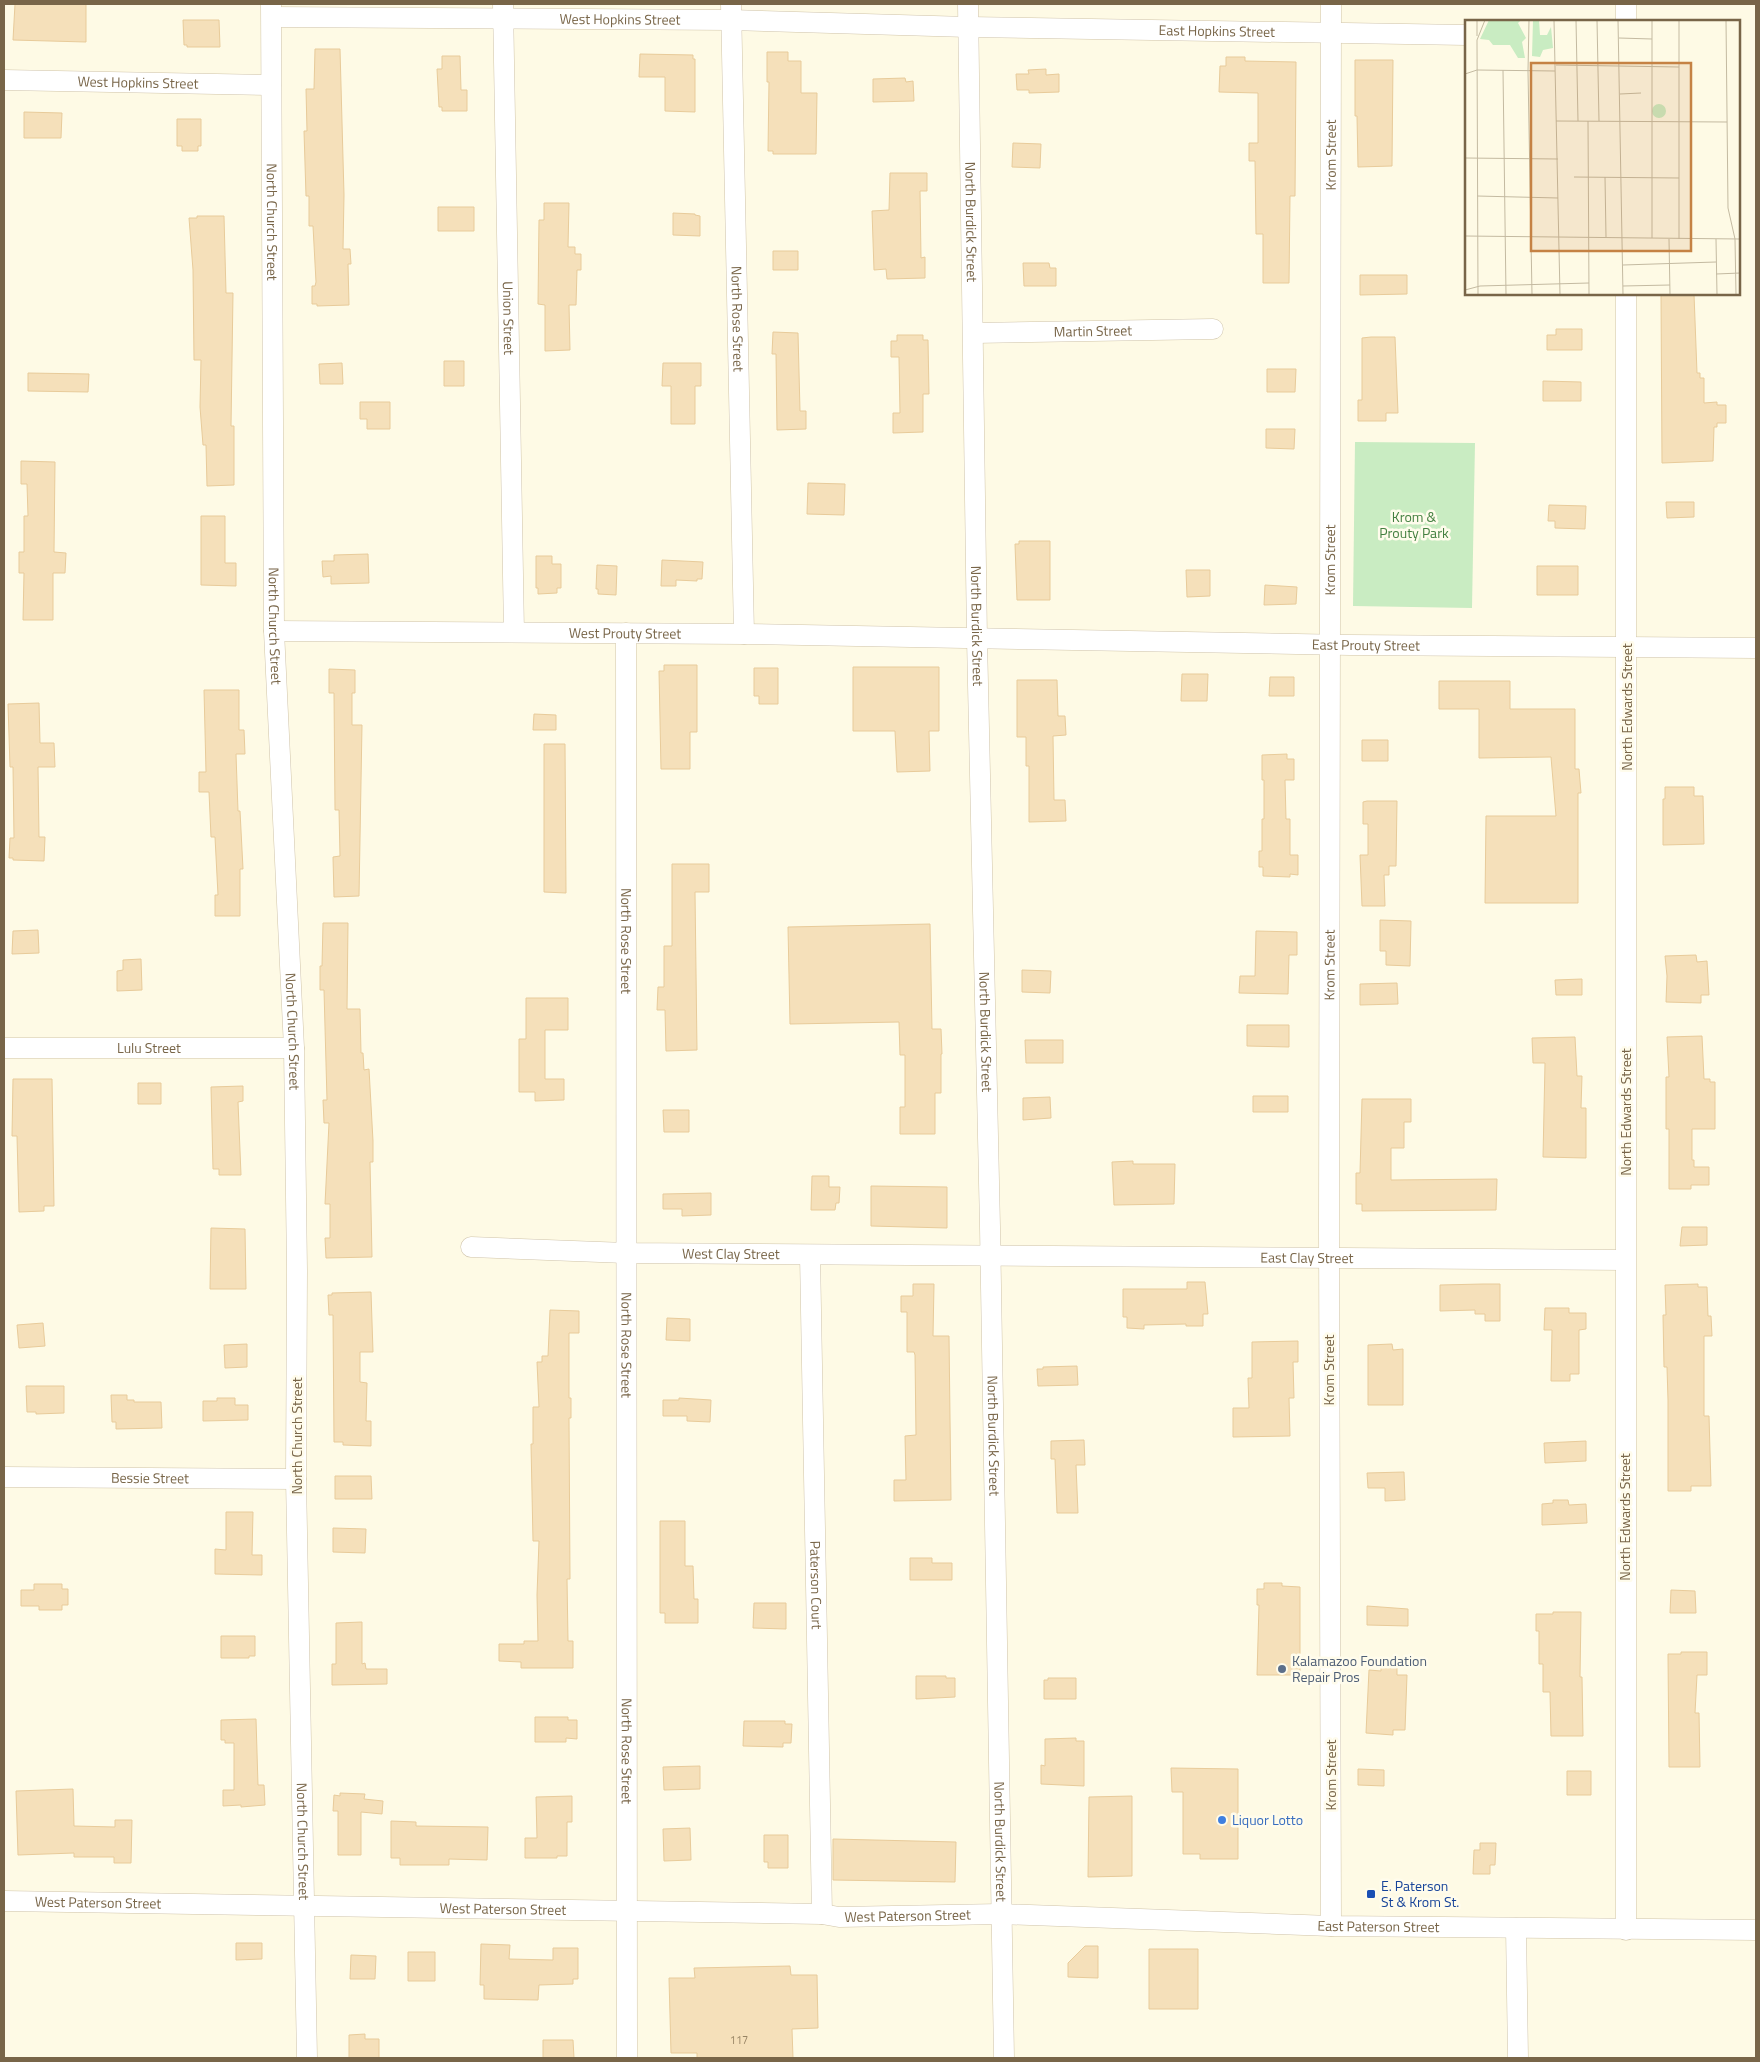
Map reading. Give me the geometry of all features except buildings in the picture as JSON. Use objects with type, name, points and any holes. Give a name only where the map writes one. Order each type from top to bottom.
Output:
[{"type":"street","name":"North Burdick Street","points":[[968,4],[977,639],[1004,2058]]},
{"type":"street","name":"Krom Street","points":[[1331,4],[1329,644],[1331,1926]]},
{"type":"street","points":[[1626,4],[1626,20]]},
{"type":"street","name":"West Hopkins Street","points":[[271,10],[731,12],[968,27]]},
{"type":"street","name":"North Church Street","points":[[271,10],[274,631],[294,1048],[297,1270],[296,1479],[307,2058]]},
{"type":"street","name":"Union Street","points":[[503,11],[514,632]]},
{"type":"street","name":"North Rose Street","points":[[731,12],[744,634]]},
{"type":"street","name":"East Hopkins Street","points":[[968,27],[1465,35]]},
{"type":"street","name":"West Hopkins Street","points":[[4,80],[271,85]]},
{"type":"street","name":"North Edwards Street","points":[[1626,295],[1626,1930]]},
{"type":"street","name":"Martin Street","points":[[974,333],[1213,329]]},
{"type":"street","name":"West Prouty Street","points":[[274,631],[744,634],[977,639]]},
{"type":"street","name":"North Rose Street","points":[[626,633],[626,2058]]},
{"type":"street","name":"East Prouty Street","points":[[977,639],[1756,648]]},
{"type":"street","name":"Lulu Street","points":[[4,1048],[294,1048]]},
{"type":"street","name":"West Clay Street","points":[[471,1247],[626,1253],[990,1255]]},
{"type":"street","name":"Paterson Court","points":[[810,1255],[822,1914]]},
{"type":"street","name":"East Clay Street","points":[[990,1255],[1625,1260]]},
{"type":"street","name":"Bessie Street","points":[[4,1477],[296,1479]]},
{"type":"street","name":"West Paterson Street","points":[[4,1900],[822,1914],[839,1917],[1000,1914]]},
{"type":"street","name":"East Paterson Street","points":[[1000,1914],[1331,1926],[1756,1930]]},
{"type":"street","points":[[1516,1928],[1518,2058]]},
{"type":"green space","name":"Krom & Prouty Park","points":[[1355,442],[1475,443],[1472,608],[1353,606]]},
{"type":"place","name":"Kalamazoo Foundation Repair Pros","points":[[1282,1669]]},
{"type":"place","name":"Liquor Lotto","points":[[1222,1820]]},
{"type":"place","name":"E. Paterson St & Krom St.","points":[[1371,1894]]}]
